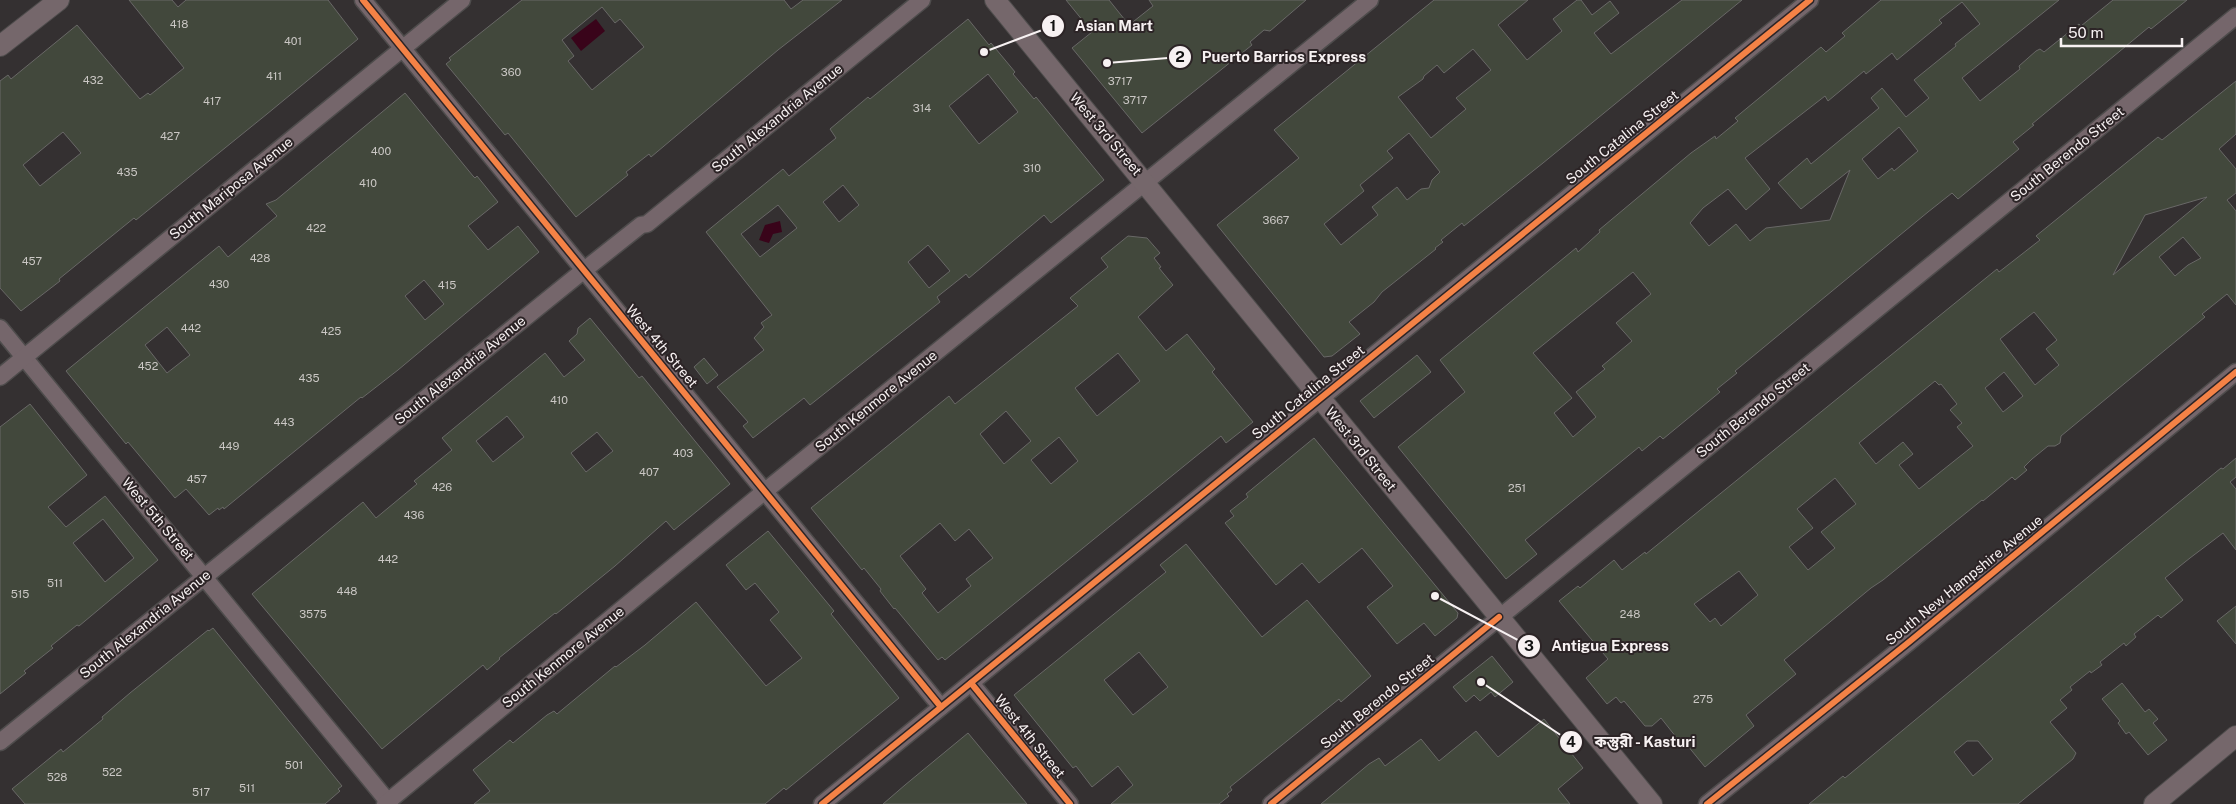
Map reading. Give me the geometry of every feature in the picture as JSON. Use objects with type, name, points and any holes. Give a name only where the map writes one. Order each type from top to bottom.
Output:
[{"type":"main road","points":[[0,46],[59,0]]},
{"type":"main road","name":"West 3rd Street","points":[[995,0],[1652,804]]},
{"type":"main road","points":[[2154,804],[2236,736]]},
{"type":"street","name":"West 4th Street","points":[[363,0],[941,707]]},
{"type":"street","name":"South Mariposa Avenue","points":[[0,377],[462,0]]},
{"type":"street","name":"South Alexandria Avenue","points":[[0,742],[583,271],[642,225],[647,224],[922,0]]},
{"type":"street","name":"South Kenmore Avenue","points":[[388,803],[765,491],[1370,0]]},
{"type":"street","name":"South Catalina Street","points":[[822,804],[1810,0]]},
{"type":"street","name":"South Berendo Street","points":[[1271,804],[2236,16]]},
{"type":"street","name":"West 5th Street","points":[[0,328],[205,576],[388,803]]},
{"type":"street","name":"South New Hampshire Avenue","points":[[1707,804],[1909,642],[2236,372]]},
{"type":"street","name":"West 4th Street","points":[[970,683],[1070,804]]},
{"type":"shaded area","points":[[596,19],[605,31],[581,51],[571,38]]},
{"type":"shaded area","points":[[780,221],[782,232],[773,234],[769,243],[759,240],[765,225]]},
{"type":"building","points":[[129,0],[172,0],[178,7],[186,0],[328,0],[358,39],[21,311],[0,288],[0,81],[8,75],[11,79],[77,25],[140,99],[148,93],[150,95],[184,68]],"holes":[[[63,132],[81,153],[40,186],[23,165]]]},
{"type":"building","points":[[522,0],[784,0],[791,9],[803,0],[842,0],[778,50],[651,157],[649,154],[626,172],[628,175],[576,217],[508,133],[505,135],[446,64],[451,60],[449,58]],"holes":[[[602,7],[615,23],[620,19],[644,47],[592,90],[568,61],[574,56],[562,40]]]},
{"type":"building","points":[[1066,0],[1109,0],[1129,25],[1153,6],[1149,0],[1306,0],[1270,31],[1264,30],[1250,42],[1252,45],[1142,133],[1072,48],[1092,32]]},
{"type":"building","points":[[1434,0],[1528,0],[1498,25],[1527,60],[1562,31],[1553,19],[1577,0],[1581,0],[1592,15],[1610,1],[1619,13],[1594,33],[1611,54],[1682,0],[1742,0],[1464,226],[1462,223],[1441,240],[1443,242],[1436,249],[1382,292],[1374,302],[1349,322],[1360,334],[1332,356],[1324,357],[1217,225],[1299,158],[1274,130]],"holes":[[[1473,49],[1491,70],[1456,98],[1466,109],[1431,138],[1398,97],[1423,79],[1437,65],[1444,73]],[[1409,133],[1440,172],[1432,180],[1429,188],[1421,189],[1407,200],[1397,187],[1372,207],[1378,215],[1341,245],[1324,224],[1364,191],[1360,185],[1393,158],[1387,151]]]},
{"type":"building","points":[[1881,0],[2059,0],[1962,78],[1980,101],[2020,69],[2019,66],[2036,51],[2040,49],[2044,52],[2079,24],[2081,26],[2113,0],[2187,0],[2151,29],[2149,27],[2032,124],[2034,125],[2013,142],[2019,149],[1958,199],[1952,193],[1735,371],[1737,373],[1717,389],[1720,392],[1663,439],[1660,436],[1642,451],[1639,447],[1525,540],[1537,554],[1506,579],[1398,447],[1465,392],[1440,360],[1576,248],[1578,252],[1600,232],[1599,230],[1691,153],[1715,136],[1716,139],[1738,121],[1735,118],[1821,47],[1826,52],[1845,36],[1842,33]],"holes":[[[1962,2],[1980,24],[1914,80],[1929,98],[1906,117],[1882,88],[1871,98],[1879,108],[1811,164],[1807,158],[1778,183],[1801,209],[1850,170],[1830,220],[1766,228],[1750,241],[1736,224],[1709,246],[1690,223],[1703,208],[1728,189],[1746,210],[1770,189],[1745,158],[1825,96],[1828,101],[1864,71],[1866,74],[1892,53],[1897,60],[1942,23],[1939,20]],[[1899,127],[1918,151],[1894,171],[1892,168],[1878,179],[1862,159]],[[1633,272],[1651,294],[1616,323],[1632,341],[1602,366],[1605,369],[1576,392],[1596,417],[1573,437],[1554,413],[1572,398],[1533,353]]]},
{"type":"building","points":[[968,19],[989,45],[991,43],[1015,72],[1013,74],[1034,99],[1036,97],[1104,180],[1051,223],[1044,215],[969,278],[966,274],[937,297],[940,302],[810,405],[804,398],[753,438],[743,426],[748,422],[717,387],[764,350],[754,338],[764,327],[761,323],[772,315],[706,232],[783,169],[789,176],[836,138],[830,129],[868,97],[870,99]],"holes":[[[988,74],[1018,112],[979,144],[949,106]],[[843,185],[859,205],[839,222],[823,202]],[[778,205],[797,228],[760,257],[741,234]],[[928,245],[950,271],[929,288],[908,262]]]},
{"type":"building","points":[[2236,81],[2236,134],[2219,149],[2236,169],[2236,193],[2227,200],[2236,211],[2236,305],[2227,294],[2202,314],[2205,317],[2061,436],[2060,443],[2055,446],[2048,446],[2024,467],[2027,470],[2015,480],[2012,477],[1982,500],[1784,660],[1796,674],[1746,715],[1754,726],[1705,767],[1683,740],[1680,742],[1661,718],[1652,726],[1645,726],[1624,701],[1621,703],[1616,697],[1607,704],[1586,678],[1608,659],[1559,601],[1578,586],[1580,588],[1614,560],[1622,570],[1645,552],[1646,554],[1997,269],[1999,272],[2040,240],[2036,236],[2158,137],[2162,140]],"holes":[[[2207,197],[2113,275],[2145,215]],[[2183,237],[2201,258],[2188,265],[2175,276],[2159,257]],[[2034,312],[2057,340],[2046,349],[2059,365],[2035,385],[2000,339]],[[2004,372],[2023,396],[2003,412],[1985,388]],[[1935,381],[1939,385],[1941,384],[1957,404],[1950,410],[1962,423],[1957,427],[1973,446],[1919,489],[1899,465],[1913,454],[1903,442],[1876,464],[1859,443]],[[1835,478],[1856,504],[1821,532],[1835,548],[1808,570],[1789,547],[1813,528],[1797,509]],[[1739,571],[1758,595],[1721,626],[1715,618],[1710,622],[1694,604]]]},
{"type":"building","points":[[405,93],[473,176],[475,178],[477,176],[498,202],[468,226],[488,250],[518,226],[539,252],[398,370],[361,397],[224,509],[223,507],[219,510],[218,508],[209,515],[186,489],[175,498],[128,442],[126,444],[66,371],[219,246],[228,257],[277,216],[266,204],[276,200]],"holes":[[[424,280],[444,304],[425,320],[405,296]],[[167,327],[190,355],[167,373],[145,345]]]},
{"type":"building","points":[[1128,236],[1147,238],[1160,253],[1154,258],[1161,267],[1159,268],[1173,285],[1138,317],[1166,351],[1187,334],[1215,369],[1212,372],[1253,422],[1226,443],[1221,436],[945,660],[942,657],[938,660],[894,609],[864,568],[862,570],[811,508],[949,396],[955,404],[1078,306],[1070,298],[1108,267],[1101,258]],"holes":[[[1118,353],[1140,381],[1097,416],[1075,388]],[[1006,411],[1031,441],[1004,464],[980,434]],[[1059,437],[1078,461],[1051,484],[1031,460]],[[940,523],[955,541],[969,529],[993,558],[966,579],[971,586],[938,613],[922,593],[926,589],[900,556]]]},
{"type":"building","points":[[590,318],[639,378],[642,376],[730,484],[674,530],[666,521],[615,566],[499,658],[487,670],[483,665],[382,749],[252,594],[363,502],[376,518],[417,484],[414,481],[452,450],[442,438],[545,353],[564,377],[585,360],[569,341],[577,334],[578,328]],"holes":[[[507,416],[524,437],[493,462],[476,441]],[[597,432],[613,451],[586,472],[571,453]]]},
{"type":"building","points":[[1417,355],[1431,372],[1374,418],[1360,401]]},
{"type":"building","points":[[704,358],[718,375],[707,384],[694,367]]},
{"type":"building","points":[[30,404],[87,475],[48,507],[66,527],[105,496],[158,560],[79,626],[77,625],[51,646],[53,648],[24,671],[26,673],[0,694],[0,427]],"holes":[[[103,519],[134,558],[105,582],[73,543]]]},
{"type":"building","points":[[1314,438],[1458,613],[1457,618],[1435,636],[1424,623],[1397,644],[1367,607],[1393,586],[1362,548],[1319,583],[1302,563],[1276,585],[1225,523],[1234,516],[1230,511],[1248,497],[1246,494]]},
{"type":"building","points":[[2236,458],[2236,477],[2230,482],[2236,489],[2236,550],[2223,533],[2165,578],[2183,600],[2161,618],[2158,615],[2134,634],[2136,637],[2126,646],[2124,643],[2100,662],[2102,665],[2091,673],[2090,671],[2070,687],[2072,690],[2060,700],[2067,708],[2050,722],[2076,753],[2073,759],[2018,804],[1809,804],[1843,776],[1845,778],[2134,539],[2221,468],[2223,469]],"holes":[[[1967,741],[1978,741],[1993,759],[1973,776],[1954,752]]]},
{"type":"building","points":[[768,531],[834,611],[831,614],[899,698],[786,790],[784,788],[765,804],[474,804],[490,791],[473,770],[510,740],[513,743],[547,715],[554,711],[557,714],[696,602],[766,686],[802,658],[770,620],[779,612],[755,583],[746,590],[726,565]]},
{"type":"building","points":[[1186,544],[1262,637],[1307,600],[1371,676],[1341,702],[1339,699],[1230,787],[1232,790],[1227,794],[1229,796],[1219,804],[1111,804],[1133,785],[1118,766],[1092,787],[1076,766],[1073,768],[1014,695],[1166,572],[1160,565]],"holes":[[[1139,652],[1168,687],[1133,715],[1104,680]]]},
{"type":"building","points":[[2236,606],[2236,644],[2217,621]]},
{"type":"building","points":[[213,628],[342,786],[338,789],[340,791],[325,804],[25,804],[12,789],[61,749],[63,752],[103,719],[102,717],[130,693],[208,630]]},
{"type":"building","points":[[1492,656],[1513,682],[1495,697],[1491,692],[1480,701],[1474,695],[1466,702],[1453,687]]},
{"type":"building","points":[[2122,683],[2145,712],[2149,709],[2158,719],[2153,723],[2167,740],[2148,755],[2129,732],[2126,734],[2118,723],[2120,721],[2102,699]]},
{"type":"building","points":[[1544,719],[1583,768],[1558,789],[1570,804],[1321,804],[1369,764],[1379,758],[1385,766],[1421,739],[1439,761],[1476,731],[1498,757]]},
{"type":"building","points":[[968,733],[1027,804],[883,804],[905,785]]},
{"type":"cycle path","points":[[363,0],[941,707]]},
{"type":"cycle path","points":[[822,804],[1810,0]]},
{"type":"cycle path","points":[[1707,804],[1909,642],[2236,372]]},
{"type":"cycle path","points":[[1271,804],[1499,617]]},
{"type":"cycle path","points":[[971,683],[1070,804]]},
{"type":"place","name":"Asian Mart","points":[[984,52]]},
{"type":"place","name":"Puerto Barrios Express","points":[[1107,63]]},
{"type":"place","name":"Antigua Express","points":[[1435,596]]},
{"type":"place","name":"কস্তুরী - Kasturi","points":[[1481,682]]}]
